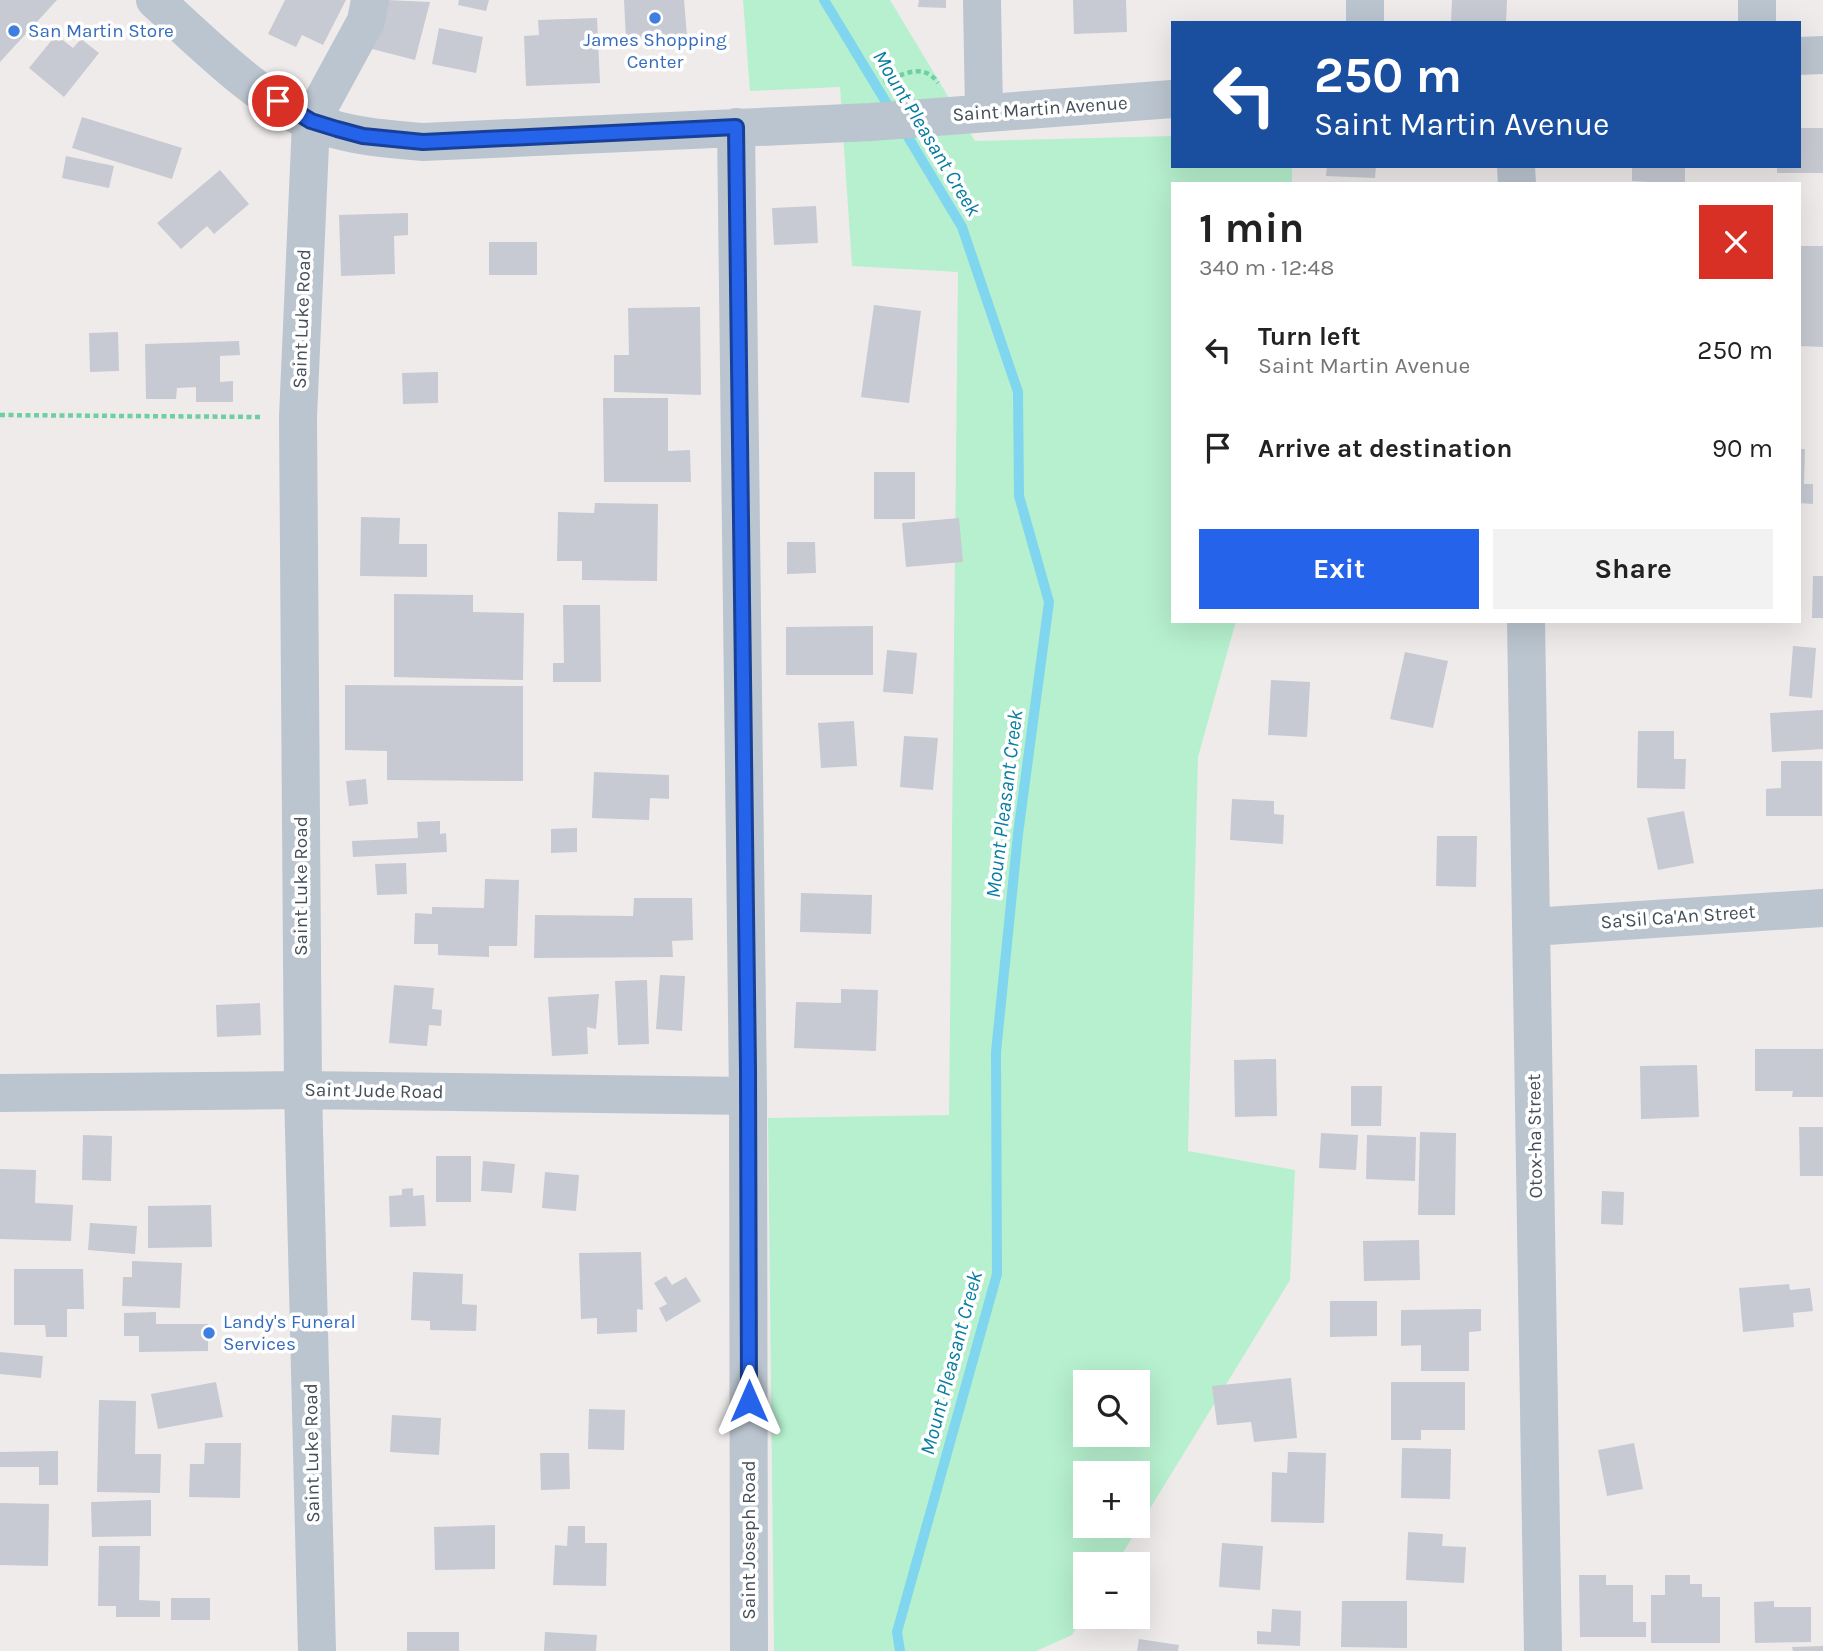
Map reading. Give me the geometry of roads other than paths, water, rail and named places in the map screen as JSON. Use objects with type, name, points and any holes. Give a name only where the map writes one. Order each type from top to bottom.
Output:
[{"type":"street","name":"Saint Martin Avenue","points":[[155,0],[262,91],[311,121],[363,136],[423,142],[871,122],[1171,99]]},
{"type":"street","points":[[311,121],[366,21],[370,0]]},
{"type":"street","points":[[966,114],[982,0]]},
{"type":"street","points":[[1365,0],[1365,21]]},
{"type":"street","points":[[1757,0],[1757,21]]},
{"type":"street","points":[[1801,56],[1823,55]]},
{"type":"street","name":"Saint Luke Road","points":[[311,121],[298,417],[303,1090],[317,1651]]},
{"type":"street","name":"Saint Joseph Road","points":[[736,127],[748,1096],[749,1651]]},
{"type":"street","name":"Otox-ha Street","points":[[1526,623],[1543,1651]]},
{"type":"street","name":"Sa'Sil Ca'An Street","points":[[1532,927],[1823,908]]},
{"type":"street","name":"Saint Jude Road","points":[[0,1093],[303,1090],[748,1096]]},
{"type":"waterway","name":"Mount Pleasant Creek","points":[[824,0],[892,112]]},
{"type":"waterway","name":"Mount Pleasant Creek","points":[[900,1651],[897,1632],[997,1274],[996,1052],[1018,834],[1049,602],[1019,496],[1018,392],[962,227],[902,127]]},
{"type":"place","name":"James Shopping Center","points":[[655,18]]},
{"type":"place","name":"San Martin Store","points":[[14,31]]},
{"type":"place","name":"Landy's Funeral Services","points":[[209,1333]]}]
